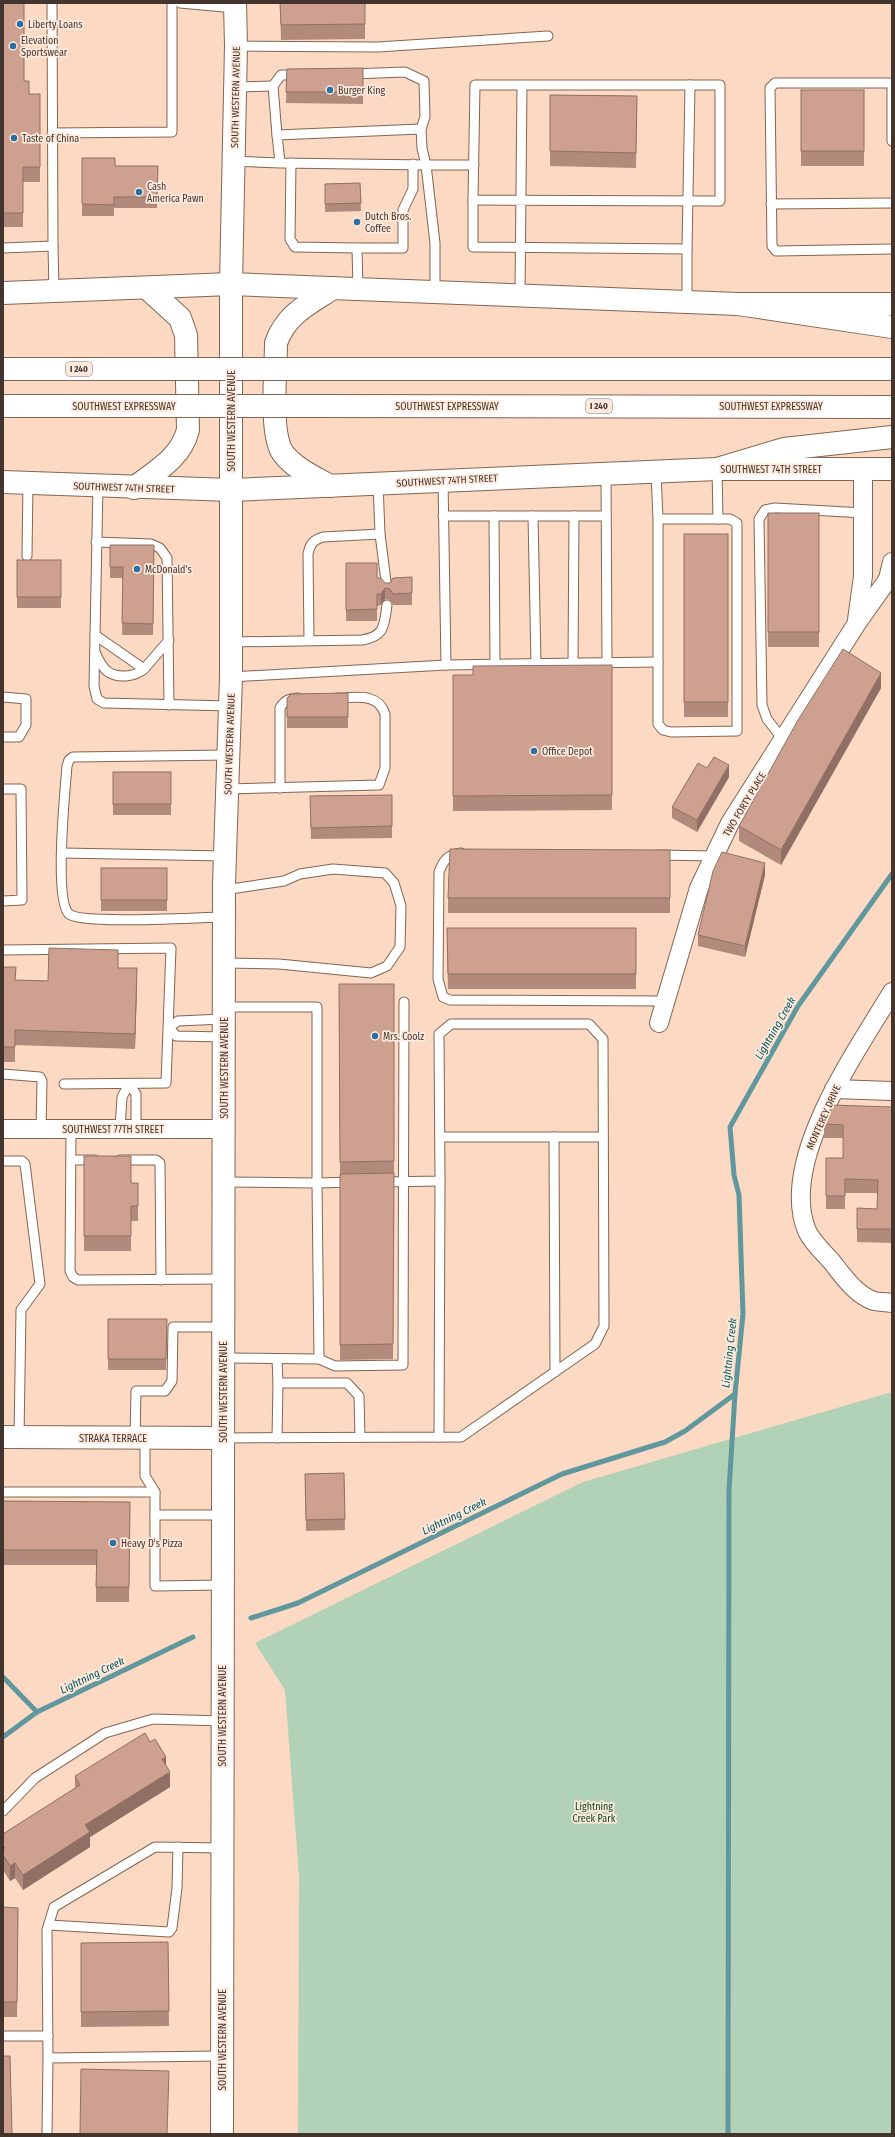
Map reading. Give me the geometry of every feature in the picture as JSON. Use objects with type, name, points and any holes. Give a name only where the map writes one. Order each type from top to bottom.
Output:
[{"type":"main road","name":"SOUTH WESTERN AVENUE","points":[[222,2134],[224,890],[231,642],[231,284],[236,46],[235,6]]},
{"type":"main road","points":[[3,293],[231,284],[738,304],[892,304]]},
{"type":"main road","points":[[134,488],[177,454],[183,444],[188,430],[186,335],[180,318],[147,288]]},
{"type":"main road","points":[[330,486],[292,462],[282,450],[276,432],[276,343],[281,329],[290,318],[332,288]]},
{"type":"main road","points":[[738,304],[892,327]]},
{"type":"main road","name":"I 240","points":[[3,369],[892,369]]},
{"type":"main road","name":"SOUTHWEST EXPRESSWAY","points":[[3,406],[892,407]]},
{"type":"main road","points":[[717,469],[784,449],[892,437]]},
{"type":"main road","name":"SOUTHWEST 74TH STREET","points":[[3,482],[134,488],[231,490],[606,472],[656,472],[717,469],[892,469]]},
{"type":"main road","name":"STRAKA TERRACE","points":[[11,1437],[222,1438]]},
{"type":"street","name":"TWO FORTY PLACE","points":[[857,623],[863,576],[863,469]]},
{"type":"street","name":"TWO FORTY PLACE","points":[[659,1023],[699,888],[730,822],[784,741],[857,623],[888,579],[892,562]]},
{"type":"street","name":"MONTEREY DRIVE","points":[[892,992],[834,1089],[807,1152],[802,1179],[802,1209],[807,1232],[852,1286],[873,1300],[892,1303]]},
{"type":"street","points":[[834,1089],[892,1091]]},
{"type":"street","name":"SOUTHWEST 77TH STREET","points":[[3,1129],[224,1129]]},
{"type":"lane","points":[[52,3],[54,291]]},
{"type":"lane","points":[[52,133],[172,132],[172,3]]},
{"type":"lane","points":[[180,3],[235,6]]},
{"type":"lane","points":[[236,46],[378,47],[548,36]]},
{"type":"lane","points":[[343,74],[405,72],[424,81],[425,117],[422,129],[422,148],[426,165],[435,243],[435,292]]},
{"type":"lane","points":[[280,163],[273,86],[281,75],[312,75]]},
{"type":"lane","points":[[892,141],[892,83],[775,83],[770,88],[772,246],[776,251],[892,249]]},
{"type":"lane","points":[[473,200],[720,201],[720,85],[475,85],[473,200],[473,247],[687,249]]},
{"type":"lane","points":[[520,295],[522,85]]},
{"type":"lane","points":[[687,302],[690,85]]},
{"type":"lane","points":[[235,87],[273,86]]},
{"type":"lane","points":[[277,135],[422,129]]},
{"type":"lane","points":[[233,162],[474,165]]},
{"type":"lane","points":[[291,163],[290,239],[295,247],[357,248],[404,248],[403,210],[413,189],[413,164]]},
{"type":"lane","points":[[771,204],[892,203]]},
{"type":"lane","points":[[3,248],[53,246]]},
{"type":"lane","points":[[357,248],[358,289]]},
{"type":"lane","points":[[717,469],[718,519]]},
{"type":"lane","points":[[606,472],[607,663]]},
{"type":"lane","points":[[656,472],[658,520],[658,724],[663,730],[670,732],[737,731],[738,529],[736,523],[730,519],[658,520]]},
{"type":"lane","points":[[443,480],[446,665]]},
{"type":"lane","points":[[27,556],[28,483]]},
{"type":"lane","points":[[378,483],[380,534],[387,589]]},
{"type":"lane","points":[[98,486],[94,651],[94,686],[97,699],[104,703],[230,706]]},
{"type":"lane","points":[[784,741],[767,719],[762,705],[759,520],[765,510],[775,508],[864,513]]},
{"type":"lane","points":[[443,516],[606,516]]},
{"type":"lane","points":[[494,516],[495,665]]},
{"type":"lane","points":[[533,516],[536,664]]},
{"type":"lane","points":[[573,664],[574,516]]},
{"type":"lane","points":[[309,640],[308,554],[310,544],[316,539],[323,537],[380,534]]},
{"type":"lane","points":[[96,542],[151,544],[160,548],[168,558],[169,705]]},
{"type":"lane","points":[[231,642],[362,640],[372,638],[381,633],[385,622],[387,605]]},
{"type":"lane","points":[[95,635],[144,669]]},
{"type":"lane","points":[[94,651],[104,667],[111,674],[130,676],[139,674],[169,640]]},
{"type":"lane","points":[[230,677],[446,665],[658,662]]},
{"type":"lane","points":[[3,697],[26,699],[26,726],[19,737],[3,737]]},
{"type":"lane","points":[[280,788],[280,708],[289,698],[311,698]]},
{"type":"lane","points":[[227,789],[379,785],[382,780],[385,752],[385,714],[382,706],[376,700],[370,698],[326,698]]},
{"type":"lane","points":[[224,917],[104,919],[79,917],[70,914],[63,905],[61,890],[62,853],[69,760],[73,757],[228,755]]},
{"type":"lane","points":[[3,789],[21,789],[22,900],[3,901]]},
{"type":"lane","points":[[62,853],[225,856]]},
{"type":"lane","points":[[470,853],[450,855],[443,860],[439,872],[438,979],[443,997],[450,1000],[665,1001]]},
{"type":"lane","points":[[651,855],[714,856]]},
{"type":"lane","points":[[224,890],[284,881],[300,874],[333,869],[385,873],[394,883],[401,906],[400,947],[387,966],[372,973],[279,964],[224,963]]},
{"type":"lane","points":[[3,950],[170,947],[168,1081],[166,1083],[64,1084]]},
{"type":"lane","points":[[223,1358],[319,1359],[335,1366],[403,1365],[404,1002]]},
{"type":"lane","points":[[169,1027],[176,1036],[224,1021],[317,1007],[319,1359]]},
{"type":"lane","points":[[169,1027],[178,1020],[224,1021]]},
{"type":"lane","points":[[222,1438],[461,1437],[595,1344],[604,1326],[603,1039],[589,1024],[450,1024],[440,1034],[440,1437]]},
{"type":"lane","points":[[3,1074],[40,1077],[42,1081],[41,1129]]},
{"type":"lane","points":[[128,1084],[136,1094],[128,1129]]},
{"type":"lane","points":[[128,1084],[122,1097],[128,1129]]},
{"type":"lane","points":[[71,1129],[70,1271],[73,1276],[78,1280],[223,1279]]},
{"type":"lane","points":[[440,1137],[603,1137]]},
{"type":"lane","points":[[554,1137],[555,1372]]},
{"type":"lane","points":[[71,1160],[156,1160],[160,1163],[161,1280]]},
{"type":"lane","points":[[3,1161],[22,1161],[25,1164],[40,1284],[21,1310],[11,1437]]},
{"type":"lane","points":[[224,1182],[317,1183],[440,1181]]},
{"type":"lane","points":[[222,1584],[155,1586],[155,1492],[145,1476],[136,1391],[165,1391],[172,1381],[173,1327],[223,1327]]},
{"type":"lane","points":[[277,1359],[277,1438]]},
{"type":"lane","points":[[278,1383],[347,1384],[359,1396],[360,1437]]},
{"type":"lane","points":[[3,1492],[155,1492]]},
{"type":"lane","points":[[155,1515],[222,1515]]},
{"type":"lane","points":[[3,1811],[35,1778],[105,1733],[153,1719],[222,1721]]},
{"type":"lane","points":[[48,2134],[49,1926],[54,1906],[155,1847],[222,1848]]},
{"type":"lane","points":[[49,1926],[169,1932],[172,1928],[177,1888],[178,1847]]},
{"type":"lane","points":[[3,2036],[48,2036]]},
{"type":"lane","points":[[48,2058],[222,2056]]},
{"type":"green space","name":"Lightning Creek Park","points":[[892,1392],[892,2134],[298,2134],[299,1876],[285,1690],[255,1643],[583,1482]]},
{"type":"building","points":[[3,3],[24,3],[24,81],[29,81],[29,94],[40,94],[40,167],[23,167],[23,213],[3,213]]},
{"type":"building","points":[[280,3],[365,3],[365,24],[281,25]]},
{"type":"building","points":[[363,68],[363,92],[286,92],[287,69]]},
{"type":"building","points":[[801,90],[864,90],[864,151],[801,151]]},
{"type":"building","points":[[550,95],[637,96],[636,153],[550,151]]},
{"type":"building","points":[[82,158],[115,158],[115,166],[158,166],[157,197],[114,197],[114,205],[82,204]]},
{"type":"building","points":[[360,183],[361,203],[325,204],[325,184]]},
{"type":"building","points":[[768,513],[819,513],[819,632],[768,632]]},
{"type":"building","points":[[684,534],[728,534],[728,702],[684,702]]},
{"type":"building","points":[[110,545],[154,545],[153,624],[122,623],[123,567],[110,567]]},
{"type":"building","points":[[17,560],[61,560],[61,597],[17,597]]},
{"type":"building","points":[[346,563],[377,563],[377,578],[381,578],[385,583],[390,583],[393,578],[412,577],[412,593],[393,594],[390,589],[385,588],[381,594],[377,594],[377,609],[346,610]]},
{"type":"building","points":[[843,649],[881,673],[781,850],[739,826],[798,720]]},
{"type":"building","points":[[612,665],[612,795],[453,796],[453,675],[473,675],[473,666]]},
{"type":"building","points":[[348,693],[348,717],[287,717],[287,698],[291,694]]},
{"type":"building","points":[[714,757],[729,765],[697,820],[672,807],[698,763],[707,768]]},
{"type":"building","points":[[113,772],[171,772],[171,804],[113,804]]},
{"type":"building","points":[[392,795],[392,826],[311,828],[310,796]]},
{"type":"building","points":[[450,849],[670,850],[670,898],[448,898]]},
{"type":"building","points":[[722,852],[765,863],[745,946],[698,935],[713,871]]},
{"type":"building","points":[[101,868],[167,868],[167,900],[101,900]]},
{"type":"building","points":[[447,928],[636,928],[636,974],[448,974]]},
{"type":"building","points":[[49,948],[118,950],[118,968],[137,968],[135,1034],[15,1030],[15,1047],[3,1047],[3,967],[16,967],[15,980],[48,981]]},
{"type":"building","points":[[339,984],[394,984],[394,1161],[340,1162]]},
{"type":"building","points":[[832,1105],[892,1107],[892,1229],[857,1229],[857,1208],[877,1209],[878,1180],[845,1179],[845,1196],[826,1196],[826,1158],[843,1158],[843,1125],[824,1124]]},
{"type":"building","points":[[84,1156],[131,1156],[131,1183],[138,1183],[138,1206],[131,1206],[131,1236],[84,1236]]},
{"type":"building","points":[[394,1173],[393,1344],[340,1345],[340,1174]]},
{"type":"building","points":[[108,1319],[167,1319],[166,1359],[108,1359]]},
{"type":"building","points":[[344,1473],[345,1519],[306,1520],[305,1474]]},
{"type":"building","points":[[3,1501],[130,1502],[129,1587],[96,1587],[97,1550],[3,1550]]},
{"type":"building","points":[[145,1733],[150,1742],[155,1739],[166,1757],[162,1759],[170,1772],[85,1825],[90,1832],[23,1875],[15,1863],[10,1866],[3,1855],[3,1849],[5,1848],[3,1846],[3,1834],[80,1785],[75,1776]]},
{"type":"building","points":[[3,1907],[18,1908],[17,2002],[3,2002]]},
{"type":"building","points":[[168,1942],[169,2011],[81,2012],[81,1943]]},
{"type":"building","points":[[3,2056],[10,2056],[12,2134],[3,2134]]},
{"type":"building","points":[[81,2069],[169,2071],[167,2134],[80,2134]]},
{"type":"waterway","points":[[728,2134],[729,1490],[735,1394],[743,1314],[739,1195],[734,1175],[730,1127],[798,1006],[892,874]]},
{"type":"waterway","name":"Lightning Creek","points":[[251,1618],[298,1603],[562,1474],[665,1442],[685,1431],[735,1394]]},
{"type":"waterway","name":"Lightning Creek","points":[[3,1737],[37,1712],[193,1637]]},
{"type":"waterway","points":[[3,1677],[37,1712]]},
{"type":"place","name":"Liberty Loans","points":[[20,24]]},
{"type":"place","name":"Elevation Sportswear","points":[[13,46]]},
{"type":"place","name":"Burger King","points":[[330,90]]},
{"type":"place","name":"Taste of China","points":[[14,138]]},
{"type":"place","name":"Cash America Pawn","points":[[139,192]]},
{"type":"place","name":"Dutch Bros. Coffee","points":[[357,222]]},
{"type":"place","name":"McDonald's","points":[[137,569]]},
{"type":"place","name":"Office Depot","points":[[534,751]]},
{"type":"place","name":"Mrs. Coolz","points":[[375,1036]]},
{"type":"place","name":"Heavy D's Pizza","points":[[113,1543]]}]
